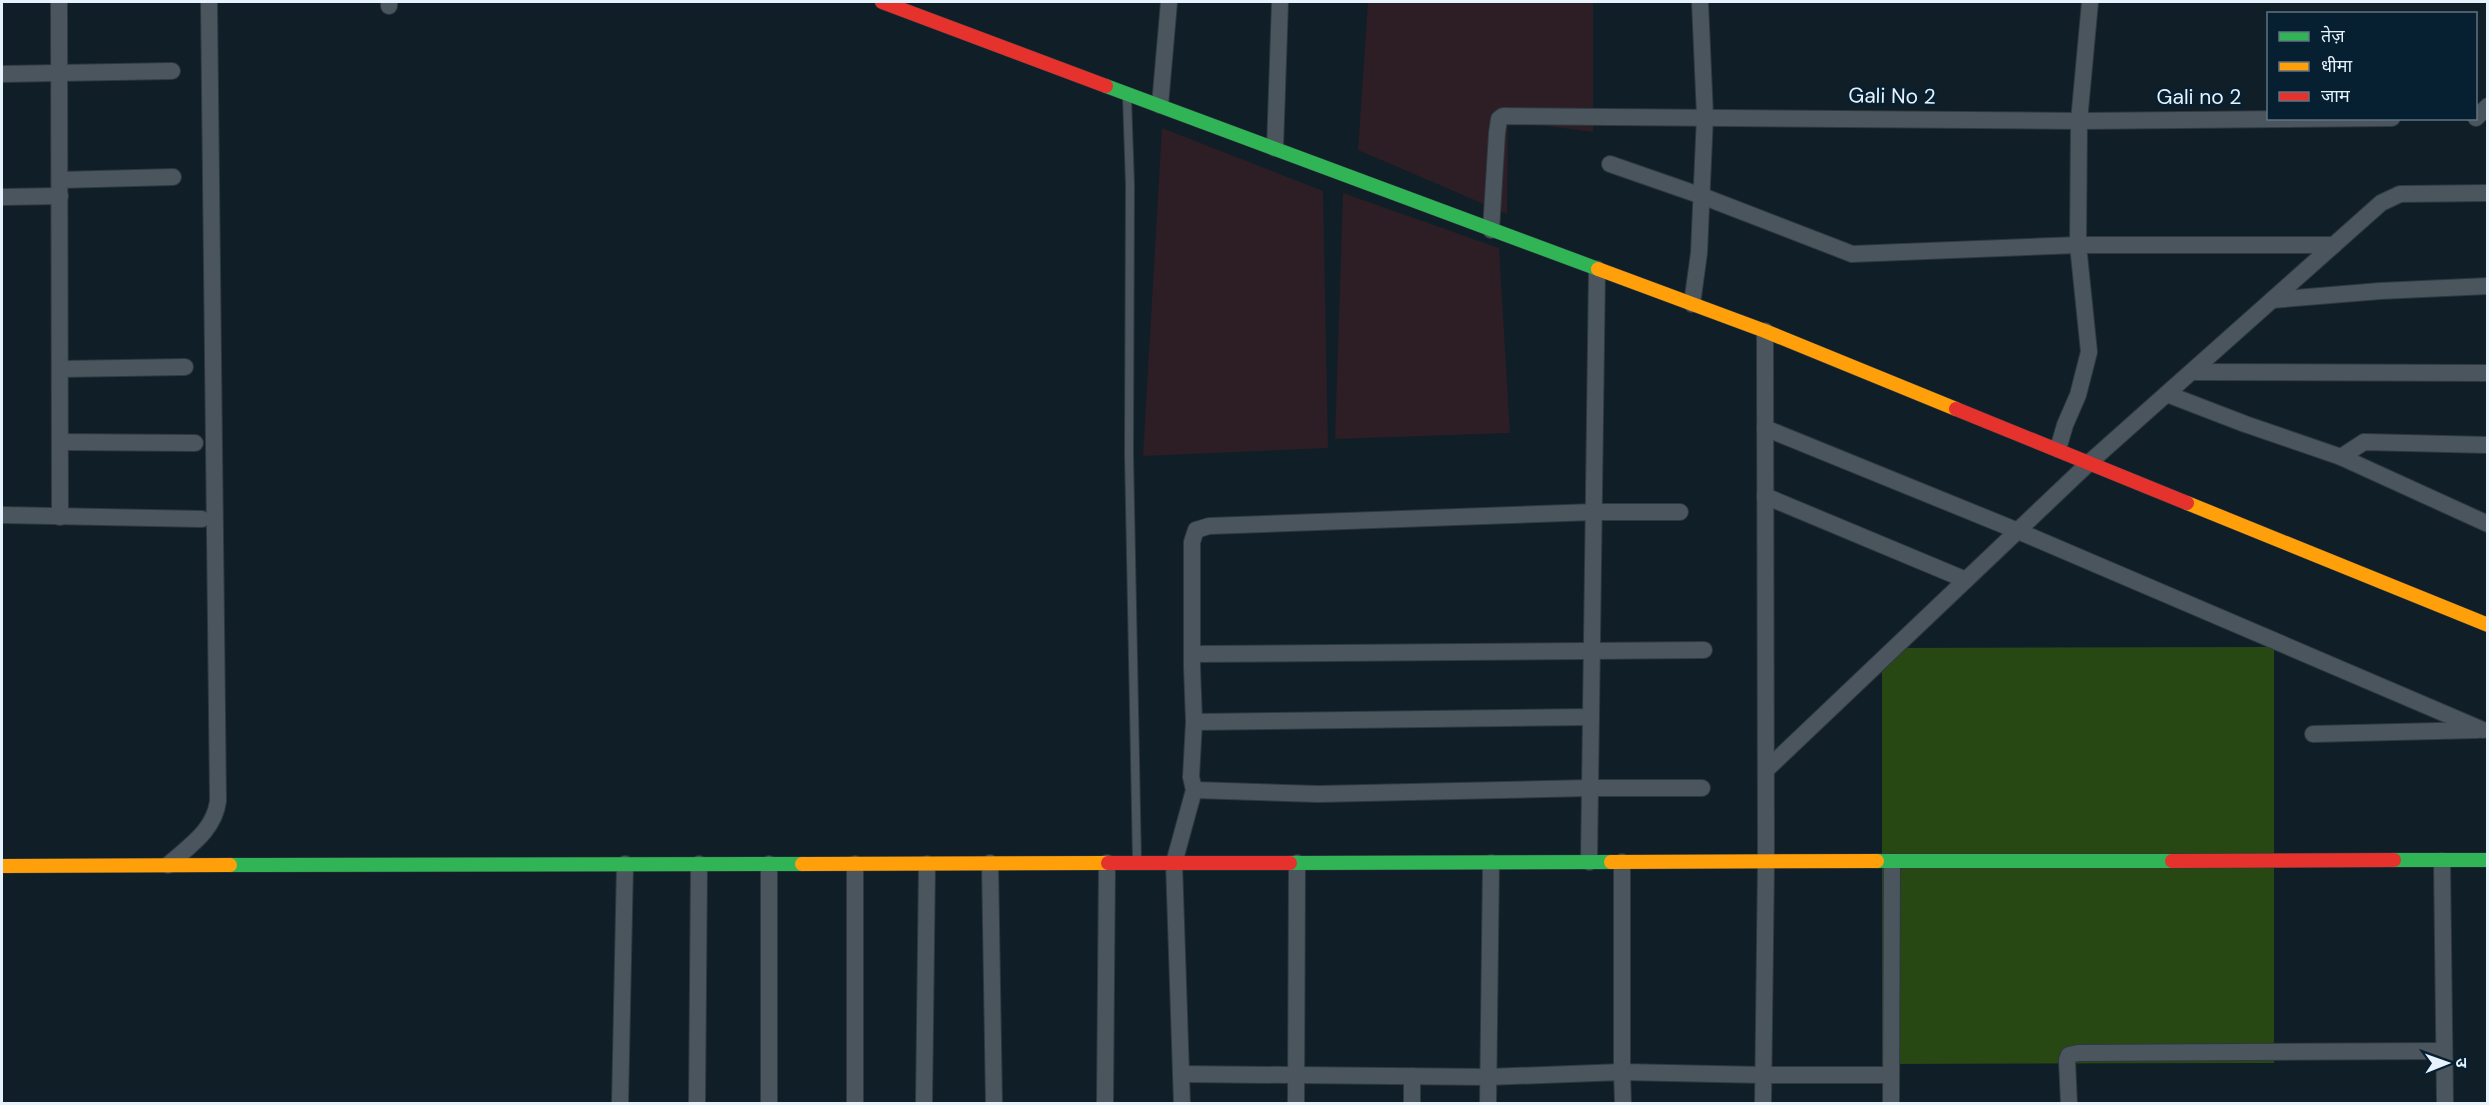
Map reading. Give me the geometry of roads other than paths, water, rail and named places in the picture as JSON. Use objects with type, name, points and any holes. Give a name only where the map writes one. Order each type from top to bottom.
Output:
[{"type":"street","points":[[59,2],[60,517]]},
{"type":"street","points":[[168,866],[207,830],[216,815],[218,801],[209,2]]},
{"type":"street","points":[[882,2],[1765,331],[2487,625]]},
{"type":"street","points":[[1160,105],[1169,2]]},
{"type":"street","points":[[1275,148],[1280,2]]},
{"type":"street","points":[[1692,304],[1699,253],[1705,116],[1700,2]]},
{"type":"street","points":[[2058,449],[2078,394],[2089,352],[2078,245],[2079,121],[2090,2]]},
{"type":"street","points":[[2,74],[172,71]]},
{"type":"street","name":"Gali No 2","points":[[1491,230],[1497,133],[1499,119],[1503,116],[2079,121]]},
{"type":"street","name":"Gali no 2","points":[[2079,121],[2267,119]]},
{"type":"street","points":[[1610,164],[1702,196],[1852,254],[2078,245],[2334,245]]},
{"type":"street","points":[[2,197],[60,188],[173,177]]},
{"type":"street","points":[[1766,770],[2090,462],[2381,202],[2400,194],[2487,193]]},
{"type":"street","points":[[1589,862],[1597,269]]},
{"type":"street","points":[[2272,300],[2380,291],[2487,286]]},
{"type":"street","points":[[1762,1104],[1766,862],[1765,331]]},
{"type":"street","points":[[60,369],[185,367]]},
{"type":"street","points":[[2192,372],[2487,373]]},
{"type":"street","points":[[2167,394],[2341,457],[2487,524]]},
{"type":"street","points":[[1765,428],[2019,531],[2485,730]]},
{"type":"street","points":[[60,442],[195,443]]},
{"type":"street","points":[[2341,457],[2364,442],[2487,445]]},
{"type":"street","points":[[1765,496],[1966,580]]},
{"type":"street","points":[[1182,1104],[1174,863],[1194,790],[1191,777],[1194,722],[1192,542],[1196,530],[1209,526],[1594,512],[1680,512]]},
{"type":"street","points":[[2,516],[202,519]]},
{"type":"street","points":[[1193,654],[1704,650]]},
{"type":"street","points":[[1194,722],[1591,717]]},
{"type":"street","points":[[2313,734],[2485,730]]},
{"type":"street","points":[[1194,790],[1318,794],[1702,788]]},
{"type":"street","points":[[2,866],[2487,860]]},
{"type":"street","points":[[2442,861],[2445,1104]]},
{"type":"street","points":[[1622,862],[1623,1104]]},
{"type":"street","points":[[1891,1104],[1892,862]]},
{"type":"street","points":[[1105,1104],[1107,863]]},
{"type":"street","points":[[1296,1104],[1297,863]]},
{"type":"street","points":[[1488,1104],[1491,863]]},
{"type":"street","points":[[620,1104],[625,864]]},
{"type":"street","points":[[697,1104],[699,864]]},
{"type":"street","points":[[769,864],[769,1104]]},
{"type":"street","points":[[855,864],[855,1104]]},
{"type":"street","points":[[924,1104],[927,864]]},
{"type":"street","points":[[990,864],[994,1104]]},
{"type":"street","points":[[2068,1104],[2067,1060],[2069,1055],[2078,1053],[2444,1051]]},
{"type":"street","points":[[1181,1074],[1488,1077],[1622,1072],[1763,1076],[1890,1075]]},
{"type":"street","points":[[1412,1076],[1412,1104]]},
{"type":"lane","points":[[1127,93],[1130,185],[1129,454],[1137,863]]}]
